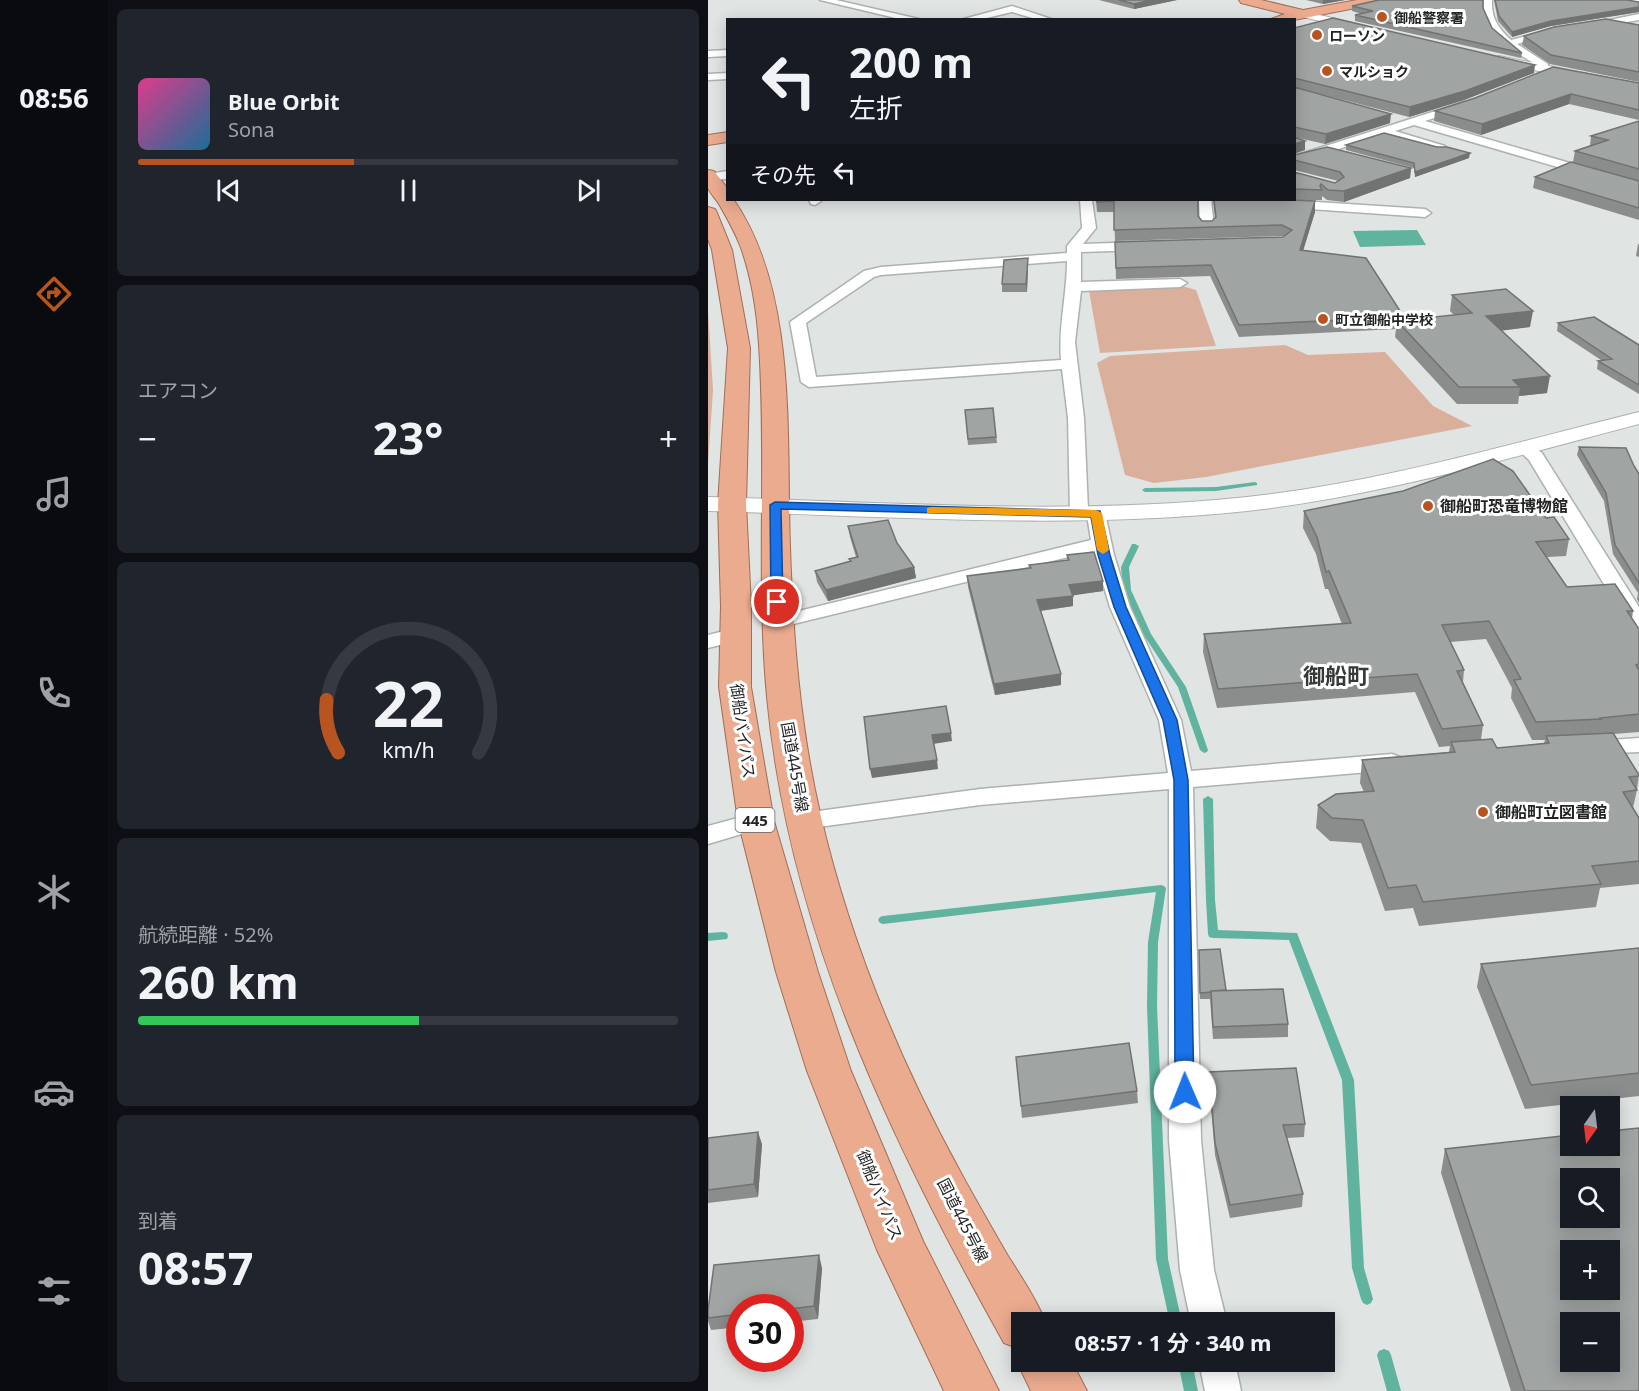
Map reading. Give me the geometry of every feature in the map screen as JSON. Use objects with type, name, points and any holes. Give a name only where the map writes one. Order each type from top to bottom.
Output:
[{"type":"highway","points":[[1245,0],[1307,15]]},
{"type":"highway","points":[[1287,18],[1376,0]]},
{"type":"highway","points":[[1296,19],[1307,15]]},
{"type":"highway","points":[[708,140],[726,137]]},
{"type":"highway","name":"国道445号線","points":[[715,176],[726,197]]},
{"type":"highway","name":"国道445号線","points":[[728,201],[783,324],[775,505],[777,622],[788,735],[804,821],[825,908],[886,1068],[979,1253],[1014,1312]]},
{"type":"highway","name":"御船バイパス","points":[[708,213],[722,250],[739,348],[720,504],[722,638],[735,687],[756,821],[797,972],[829,1071],[902,1250],[972,1391]]},
{"type":"highway","points":[[1049,1372],[1060,1391]]},
{"type":"street","points":[[824,0],[910,18]]},
{"type":"street","points":[[1488,0],[1487,10],[1490,21],[1510,43],[1549,70]]},
{"type":"street","points":[[1632,0],[1630,1],[1639,2]]},
{"type":"street","points":[[973,18],[1012,9],[1043,18]]},
{"type":"street","points":[[1307,15],[1377,31]]},
{"type":"street","points":[[1510,43],[1521,38],[1639,17]]},
{"type":"street","points":[[708,54],[726,53]]},
{"type":"street","points":[[1488,57],[1639,88]]},
{"type":"street","points":[[1533,79],[1549,70]]},
{"type":"street","points":[[1572,74],[1612,95]]},
{"type":"street","points":[[708,77],[726,76]]},
{"type":"street","points":[[1296,159],[1479,100]]},
{"type":"street","points":[[1387,117],[1639,188]]},
{"type":"street","points":[[1382,131],[1442,148]]},
{"type":"street","points":[[1305,144],[1346,156]]},
{"type":"street","points":[[1086,201],[1089,228],[1079,237],[1073,253],[1074,287],[1067,342],[1068,364],[1072,380],[1088,513],[1101,543],[1120,607],[1170,720],[1181,780],[1185,1140],[1197,1270],[1207,1312]]},
{"type":"street","points":[[1205,201],[1207,226]]},
{"type":"street","points":[[1243,201],[1281,208],[1425,213]]},
{"type":"street","points":[[1068,364],[809,382],[783,324],[869,274],[881,271],[1155,246]]},
{"type":"street","points":[[1074,287],[1180,283]]},
{"type":"street","points":[[720,504],[1088,513],[1246,504],[1311,496],[1371,485],[1639,418]]},
{"type":"street","points":[[1525,448],[1536,458],[1639,624]]},
{"type":"street","points":[[777,622],[1101,543]]},
{"type":"street","points":[[1568,748],[1639,745]]},
{"type":"street","points":[[804,821],[980,797],[1413,760]]},
{"type":"street","points":[[708,833],[756,821]]},
{"type":"street","points":[[1219,1372],[1223,1391]]},
{"type":"shaded area","points":[[1417,230],[1426,245],[1360,247],[1353,231]]},
{"type":"shaded area","points":[[1182,286],[1196,290],[1216,346],[1100,353],[1089,291]]},
{"type":"shaded area","points":[[708,311],[713,390],[708,463]]},
{"type":"shaded area","points":[[1285,345],[1308,355],[1385,352],[1433,406],[1472,426],[1206,477],[1154,483],[1125,475],[1097,363],[1110,356]]},
{"type":"building","points":[[1119,0],[1152,0],[1134,4]]},
{"type":"building","points":[[1379,0],[1483,0],[1483,8],[1492,28],[1522,53],[1355,15],[1373,11],[1352,6]]},
{"type":"building","points":[[1495,0],[1627,0],[1639,2],[1639,7],[1551,21],[1512,32],[1499,16]]},
{"type":"building","points":[[1333,18],[1535,65],[1465,91],[1410,107],[1296,78],[1296,27]]},
{"type":"building","points":[[1606,19],[1639,25],[1639,72],[1551,55],[1524,36],[1554,27]]},
{"type":"building","points":[[1553,67],[1639,83],[1639,110],[1571,94],[1482,124],[1435,111],[1475,98]]},
{"type":"building","points":[[1296,88],[1391,114],[1326,134],[1296,127]]},
{"type":"building","points":[[1639,121],[1639,169],[1575,151],[1608,140],[1591,136]]},
{"type":"building","points":[[1384,133],[1470,153],[1415,172],[1414,163],[1346,145]]},
{"type":"building","points":[[1296,138],[1305,141],[1296,143]]},
{"type":"building","points":[[1327,147],[1411,168],[1344,191],[1328,190],[1321,184],[1322,190],[1296,189],[1296,173],[1335,183],[1344,177],[1340,172],[1296,161],[1296,155]]},
{"type":"building","points":[[1571,162],[1639,181],[1639,208],[1535,177]]},
{"type":"building","points":[[1114,201],[1198,201],[1198,216],[1202,221],[1212,221],[1216,217],[1214,201],[1315,201],[1300,250],[1366,258],[1404,317],[1239,325],[1211,265],[1116,268],[1115,242],[1283,237],[1292,230],[1282,225],[1114,230]]},
{"type":"building","points":[[1028,258],[1026,284],[1002,284],[1004,260]]},
{"type":"building","points":[[1506,289],[1533,311],[1486,316],[1550,376],[1513,380],[1520,387],[1459,387],[1397,321],[1472,313],[1452,295]]},
{"type":"building","points":[[1594,317],[1639,345],[1639,385],[1598,361],[1612,359],[1558,323]]},
{"type":"building","points":[[993,408],[996,437],[968,439],[965,410]]},
{"type":"building","points":[[1579,447],[1626,448],[1639,474],[1639,583],[1615,545],[1606,493]]},
{"type":"building","points":[[1493,459],[1513,471],[1546,518],[1554,517],[1569,539],[1536,542],[1567,587],[1615,584],[1633,611],[1627,611],[1639,629],[1639,664],[1636,665],[1639,670],[1639,714],[1601,719],[1536,722],[1514,680],[1521,679],[1489,621],[1442,625],[1464,670],[1457,671],[1483,725],[1442,729],[1417,674],[1218,689],[1204,634],[1351,623],[1329,571],[1326,572],[1317,537],[1304,511],[1403,491]]},
{"type":"building","points":[[888,520],[897,543],[914,567],[826,590],[815,571],[858,557],[848,526]]},
{"type":"building","points":[[1094,552],[1103,581],[1069,585],[1073,596],[1037,600],[1061,674],[994,684],[967,576],[1031,568],[1029,565],[1069,560],[1067,555]]},
{"type":"building","points":[[946,706],[951,733],[932,735],[937,760],[870,769],[864,717]]},
{"type":"building","points":[[1613,733],[1639,775],[1629,777],[1637,790],[1623,792],[1639,818],[1639,861],[1592,866],[1601,884],[1423,902],[1416,885],[1388,888],[1363,820],[1332,818],[1318,805],[1336,794],[1374,791],[1362,760],[1455,752],[1451,742],[1492,739],[1497,748],[1549,743],[1546,736]]},
{"type":"building","points":[[1639,948],[1639,1073],[1531,1085],[1481,964]]},
{"type":"building","points":[[1220,949],[1226,990],[1200,993],[1199,950]]},
{"type":"building","points":[[1283,989],[1288,1024],[1213,1027],[1211,991]]},
{"type":"building","points":[[1129,1043],[1137,1091],[1021,1106],[1016,1057]]},
{"type":"building","points":[[1296,1068],[1305,1124],[1283,1125],[1303,1194],[1230,1205],[1215,1143],[1209,1072]]},
{"type":"building","points":[[1639,1128],[1639,1391],[1525,1391],[1445,1149],[1560,1136],[1560,1156],[1620,1156],[1620,1130]]},
{"type":"building","points":[[758,1132],[754,1184],[708,1190],[708,1138]]},
{"type":"building","points":[[819,1255],[814,1306],[804,1307],[804,1294],[726,1294],[726,1316],[708,1318],[714,1265]]},
{"type":"waterway","points":[[1145,490],[1216,489],[1255,484]]},
{"type":"waterway","points":[[1135,546],[1125,567],[1127,590],[1147,634],[1182,687],[1204,750]]},
{"type":"waterway","points":[[1208,799],[1213,934],[1293,936],[1348,1080],[1358,1268],[1367,1299]]},
{"type":"waterway","points":[[883,920],[1161,888],[1153,942],[1152,1006],[1162,1259],[1174,1312]]},
{"type":"waterway","points":[[708,937],[723,936]]},
{"type":"waterway","points":[[1384,1355],[1394,1391]]},
{"type":"waterway","points":[[1187,1372],[1191,1391]]},
{"type":"slow traffic","points":[[931,510],[1096,513],[1103,550]]},
{"type":"place","name":"御船警察署","points":[[1382,17]]},
{"type":"place","name":"ローソン","points":[[1317,35]]},
{"type":"place","name":"マルショク","points":[[1327,71]]},
{"type":"place","name":"町立御船中学校","points":[[1323,319]]},
{"type":"place","name":"御船町恐竜博物館","points":[[1428,506]]},
{"type":"place","name":"御船町立図書館","points":[[1483,812]]},
{"type":"district","name":"御船町","points":[[1336,675]]},
{"type":"route","points":[[777,602],[775,505],[1096,513],[1104,555],[1120,607],[1170,720],[1181,780],[1185,1092]]}]
